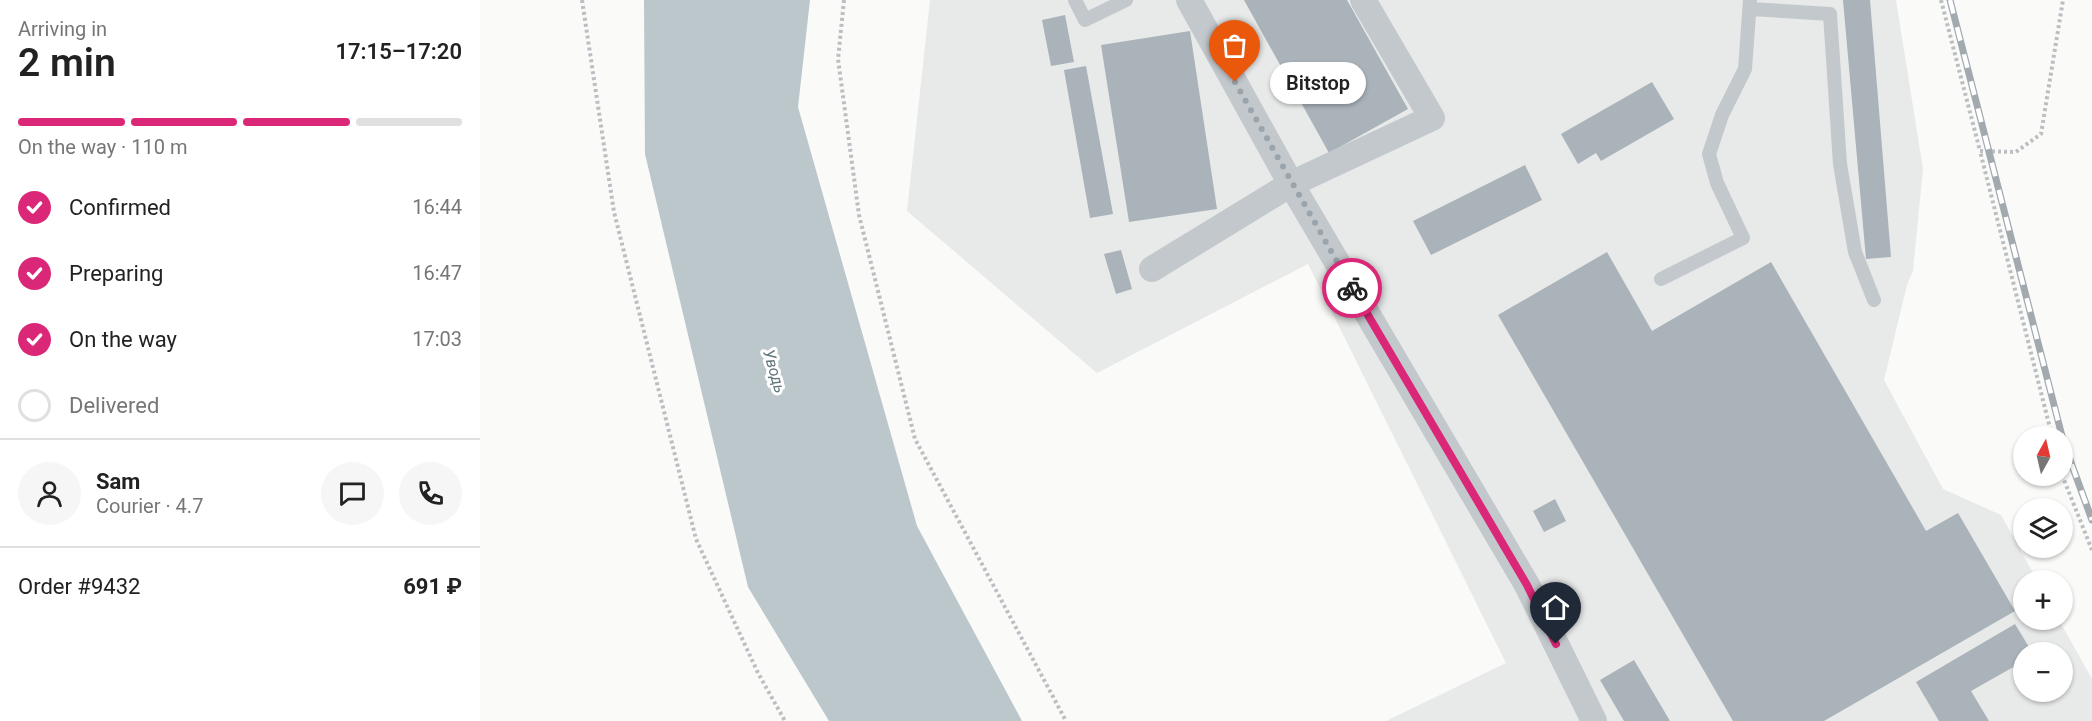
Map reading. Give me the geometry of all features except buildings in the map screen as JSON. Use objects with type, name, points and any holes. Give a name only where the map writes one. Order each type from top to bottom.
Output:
[{"type":"street","points":[[1189,0],[1291,184],[1527,585],[1594,721]]},
{"type":"street","points":[[1152,269],[1291,184],[1432,118],[1363,0]]},
{"type":"lane","points":[[1075,0],[1085,20],[1126,0]]},
{"type":"lane","points":[[1661,279],[1743,238],[1717,183],[1709,154],[1722,115],[1745,69],[1751,5],[1829,7],[1840,164],[1855,252],[1874,300]]},
{"type":"path","points":[[582,0],[614,212],[696,539],[758,673],[785,721]]},
{"type":"path","points":[[844,0],[838,59],[859,215],[915,439],[1066,721]]},
{"type":"path","points":[[1941,0],[2049,426]]},
{"type":"path","points":[[1980,152],[2016,152],[2041,134],[2063,0]]},
{"type":"path","points":[[2066,486],[2092,550]]},
{"type":"shaded area","points":[[930,0],[1896,0],[1923,169],[1913,271],[1907,285],[1884,380],[1943,489],[2001,515],[2013,537],[2013,558],[2025,558],[2031,570],[2013,570],[2013,630],[2065,630],[2071,642],[2013,642],[2013,702],[2073,702],[2073,645],[2092,679],[2092,721],[1386,721],[1506,663],[1308,264],[1097,373],[907,211]]},
{"type":"water","name":"Уводь","points":[[644,0],[810,0],[798,107],[917,526],[1022,721],[829,721],[748,587],[645,154]]},
{"type":"railway","points":[[1950,0],[2059,426]]},
{"type":"railway","points":[[2073,468],[2092,520]]},
{"type":"way so far","points":[[1235,82],[1352,288]]},
{"type":"place","name":"Bitstop","points":[[1235,82]]},
{"type":"route","points":[[1352,288],[1527,585],[1556,644]]}]
